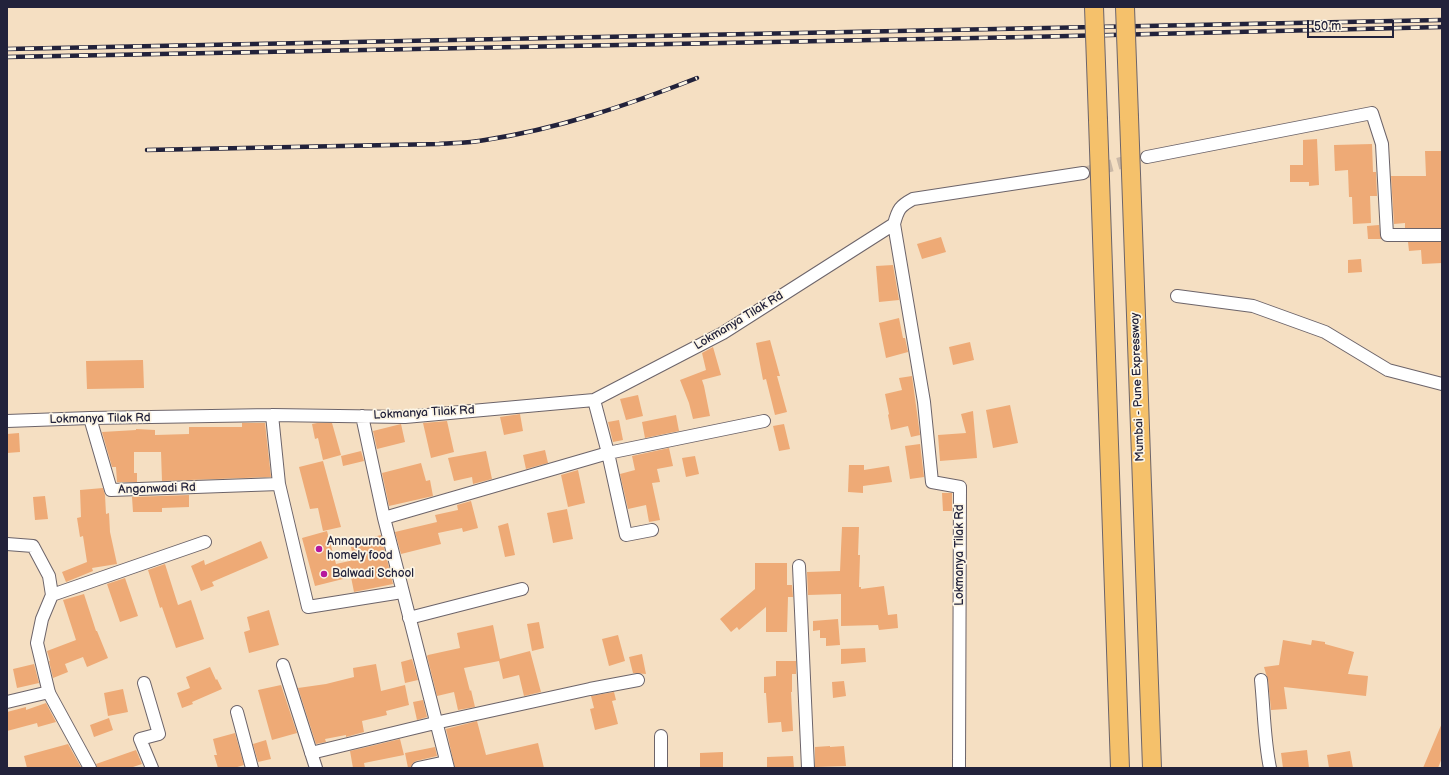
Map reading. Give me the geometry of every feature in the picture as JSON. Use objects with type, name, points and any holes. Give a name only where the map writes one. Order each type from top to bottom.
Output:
[{"type":"highway","points":[[1094,7],[1120,768]]},
{"type":"highway","name":"Mumbai - Pune Expressway","points":[[1125,7],[1152,768]]},
{"type":"street","points":[[1147,157],[1372,113],[1382,144],[1387,235],[1442,235]]},
{"type":"street","points":[[894,224],[902,204],[913,199],[1083,173]]},
{"type":"street","name":"Lokmanya Tilak Rd","points":[[7,421],[272,415],[405,417],[594,400],[723,333],[894,224],[924,402],[932,482],[960,488],[959,768]]},
{"type":"street","points":[[1177,296],[1253,306],[1325,332],[1388,370],[1442,384]]},
{"type":"street","points":[[594,400],[608,453],[626,535],[652,530]]},
{"type":"street","points":[[272,415],[279,484],[308,607],[402,592]]},
{"type":"street","points":[[362,416],[402,592],[447,765],[418,768]]},
{"type":"street","name":"Anganwadi Rd","points":[[90,418],[110,490],[279,484]]},
{"type":"street","points":[[384,518],[608,453],[764,421]]},
{"type":"street","points":[[52,595],[205,542]]},
{"type":"street","points":[[7,544],[33,546],[49,576],[52,595],[42,619],[37,643],[49,692],[90,768]]},
{"type":"street","points":[[799,566],[808,768]]},
{"type":"street","points":[[409,618],[522,589]]},
{"type":"street","points":[[283,665],[316,768]]},
{"type":"street","points":[[311,753],[435,723],[638,680]]},
{"type":"street","points":[[1261,680],[1265,716],[1266,750],[1270,768]]},
{"type":"street","points":[[144,683],[160,734],[140,739],[152,768]]},
{"type":"street","points":[[7,702],[49,692]]},
{"type":"street","points":[[236,712],[252,768]]},
{"type":"street","points":[[661,736],[661,768]]},
{"type":"building","points":[[1317,139],[1319,185],[1309,186],[1309,182],[1290,182],[1290,165],[1303,165],[1303,140]]},
{"type":"building","points":[[1372,144],[1373,172],[1376,172],[1377,196],[1370,196],[1371,223],[1353,224],[1352,197],[1349,197],[1348,170],[1335,171],[1334,145]]},
{"type":"building","points":[[1425,151],[1442,151],[1442,228],[1405,228],[1405,223],[1394,224],[1391,176],[1426,176]]},
{"type":"building","points":[[1379,225],[1381,239],[1368,239],[1367,226]]},
{"type":"building","points":[[941,237],[946,252],[922,259],[917,244]]},
{"type":"building","points":[[1408,242],[1442,242],[1442,263],[1422,264],[1421,250],[1409,251]]},
{"type":"building","points":[[1361,259],[1362,272],[1348,273],[1348,260]]},
{"type":"building","points":[[893,265],[899,300],[879,302],[876,266]]},
{"type":"building","points":[[899,318],[903,338],[905,338],[908,352],[886,358],[879,323]]},
{"type":"building","points":[[770,340],[780,376],[777,376],[787,412],[775,415],[766,379],[763,380],[756,343]]},
{"type":"building","points":[[970,342],[974,360],[953,365],[949,347]]},
{"type":"building","points":[[713,347],[721,375],[702,380],[710,416],[693,419],[689,403],[680,380],[706,370],[702,353]]},
{"type":"building","points":[[143,360],[144,388],[87,389],[86,361]]},
{"type":"building","points":[[912,376],[920,435],[911,437],[908,426],[891,430],[885,394],[902,390],[899,378]]},
{"type":"building","points":[[638,395],[643,416],[626,420],[620,399]]},
{"type":"building","points":[[1010,405],[1018,443],[993,448],[986,410]]},
{"type":"building","points":[[973,411],[977,458],[940,461],[938,435],[966,433],[961,414]]},
{"type":"building","points":[[520,414],[523,431],[504,435],[500,417]]},
{"type":"building","points":[[676,415],[679,431],[645,438],[642,422]]},
{"type":"building","points":[[619,420],[623,440],[613,442],[608,422]]},
{"type":"building","points":[[447,421],[454,452],[431,458],[423,423]]},
{"type":"building","points":[[242,423],[265,423],[271,477],[162,481],[161,452],[134,452],[134,473],[137,473],[137,482],[117,482],[116,467],[112,467],[102,432],[136,429],[155,430],[155,435],[189,434],[189,427],[242,427]]},
{"type":"building","points":[[332,423],[341,455],[323,460],[318,438],[315,439],[312,424]]},
{"type":"building","points":[[401,424],[405,442],[377,449],[373,431]]},
{"type":"building","points":[[784,424],[790,449],[779,451],[773,426]]},
{"type":"building","points":[[19,433],[20,452],[7,453],[7,434]]},
{"type":"building","points":[[920,444],[924,477],[910,479],[905,446]]},
{"type":"building","points":[[669,448],[673,466],[657,469],[660,482],[652,483],[660,520],[649,522],[646,505],[628,509],[620,474],[635,470],[632,456]]},
{"type":"building","points":[[545,450],[548,463],[526,469],[523,455]]},
{"type":"building","points":[[361,451],[364,461],[343,466],[341,456]]},
{"type":"building","points":[[486,451],[492,479],[473,484],[472,477],[454,481],[448,458]]},
{"type":"building","points":[[695,456],[699,474],[686,477],[682,458]]},
{"type":"building","points":[[323,461],[341,527],[323,531],[318,508],[310,509],[299,467]]},
{"type":"building","points":[[421,463],[426,481],[430,480],[433,496],[389,506],[382,473]]},
{"type":"building","points":[[849,465],[864,465],[864,470],[889,466],[892,482],[863,486],[863,493],[848,492]]},
{"type":"building","points":[[578,470],[585,503],[568,507],[561,475]]},
{"type":"building","points":[[103,488],[106,514],[109,513],[110,532],[117,564],[92,568],[93,571],[66,582],[62,572],[87,562],[83,536],[80,537],[77,518],[81,517],[80,490]]},
{"type":"building","points":[[942,493],[952,493],[952,511],[943,511]]},
{"type":"building","points":[[189,495],[189,507],[162,508],[162,512],[133,512],[132,497]]},
{"type":"building","points":[[45,496],[48,519],[35,520],[33,497]]},
{"type":"building","points":[[471,501],[478,528],[463,532],[462,528],[438,533],[441,544],[401,554],[395,532],[437,522],[435,515],[458,510],[457,505]]},
{"type":"building","points":[[567,509],[573,539],[553,543],[547,513]]},
{"type":"building","points":[[508,523],[515,555],[505,557],[498,526]]},
{"type":"building","points":[[842,527],[859,527],[859,587],[861,587],[861,589],[884,586],[888,615],[897,614],[898,628],[879,630],[878,625],[841,626],[841,594],[808,595],[807,572],[840,571]]},
{"type":"building","points":[[327,531],[336,564],[354,560],[350,543],[381,535],[393,584],[354,592],[351,577],[315,586],[302,538]]},
{"type":"building","points":[[261,541],[268,558],[212,582],[214,586],[201,591],[191,566],[204,560],[205,565]]},
{"type":"building","points":[[755,563],[787,563],[787,585],[792,585],[793,597],[788,597],[787,632],[766,632],[766,607],[739,630],[737,627],[731,632],[720,619],[755,589]]},
{"type":"building","points":[[165,564],[178,605],[191,600],[204,639],[176,648],[162,607],[160,608],[148,570]]},
{"type":"building","points":[[125,578],[138,616],[120,622],[107,584]]},
{"type":"building","points":[[84,594],[96,631],[108,658],[87,667],[83,657],[65,664],[68,672],[53,678],[47,651],[76,640],[63,600]]},
{"type":"building","points":[[269,610],[279,645],[249,653],[244,632],[250,630],[247,617]]},
{"type":"building","points":[[838,619],[840,645],[826,646],[826,638],[820,638],[820,630],[813,631],[813,621]]},
{"type":"building","points":[[539,622],[544,648],[532,651],[527,624]]},
{"type":"building","points":[[493,625],[500,659],[530,651],[541,692],[524,696],[519,675],[503,679],[499,661],[464,668],[475,707],[458,710],[454,692],[437,696],[427,656],[460,648],[457,633]]},
{"type":"building","points":[[618,635],[625,661],[609,666],[602,639]]},
{"type":"building","points":[[1283,640],[1311,645],[1312,640],[1325,642],[1325,644],[1354,652],[1348,674],[1368,676],[1366,696],[1284,687],[1287,709],[1271,710],[1268,679],[1264,667],[1279,665]]},
{"type":"building","points":[[865,648],[866,662],[841,664],[841,649]]},
{"type":"building","points":[[642,654],[646,674],[633,673],[629,657]]},
{"type":"building","points":[[412,659],[418,680],[405,683],[401,662]]},
{"type":"building","points":[[776,661],[796,661],[796,674],[792,674],[791,692],[793,731],[782,732],[781,722],[768,723],[766,693],[764,693],[764,677],[776,676]]},
{"type":"building","points":[[34,664],[39,683],[17,688],[13,669]]},
{"type":"building","points":[[376,664],[381,691],[405,685],[409,705],[386,711],[387,715],[362,721],[364,732],[346,737],[346,735],[325,739],[326,742],[316,744],[298,688],[326,684],[354,677],[353,668]]},
{"type":"building","points":[[210,667],[222,689],[182,708],[177,693],[190,688],[186,677]]},
{"type":"building","points":[[844,681],[846,696],[833,698],[832,682]]},
{"type":"building","points":[[281,685],[297,733],[272,740],[258,690]]},
{"type":"building","points":[[123,689],[128,712],[108,716],[104,693]]},
{"type":"building","points":[[614,692],[616,700],[612,701],[618,724],[595,730],[590,709],[594,708],[591,696]]},
{"type":"building","points":[[423,700],[427,717],[417,720],[413,702]]},
{"type":"building","points":[[46,703],[56,722],[38,727],[37,723],[7,731],[7,712],[26,707],[26,710]]},
{"type":"building","points":[[109,718],[113,730],[94,737],[90,725]]},
{"type":"building","points":[[477,721],[486,755],[538,743],[544,768],[455,768],[446,729]]},
{"type":"building","points":[[1442,723],[1442,758],[1438,768],[1423,768]]},
{"type":"building","points":[[235,733],[244,765],[234,768],[218,768],[214,755],[217,755],[213,739]]},
{"type":"building","points":[[400,739],[404,755],[364,763],[365,768],[353,768],[350,751]]},
{"type":"building","points":[[266,740],[271,759],[258,762],[253,744]]},
{"type":"building","points":[[68,744],[81,767],[27,768],[24,756]]},
{"type":"building","points":[[844,746],[846,766],[815,767],[815,747]]},
{"type":"building","points":[[435,747],[437,756],[416,761],[413,763],[411,768],[408,768],[405,753]]},
{"type":"building","points":[[136,750],[142,764],[130,768],[97,768],[96,764]]},
{"type":"building","points":[[1307,750],[1309,768],[1283,768],[1281,753]]},
{"type":"building","points":[[1350,751],[1353,768],[1329,768],[1327,755]]},
{"type":"building","points":[[723,752],[723,768],[700,768],[700,753]]},
{"type":"building","points":[[793,756],[794,768],[767,768],[767,757]]},
{"type":"tunnel","points":[[1083,173],[1136,159]]},
{"type":"railway","points":[[7,49],[1442,20]]},
{"type":"railway","points":[[7,57],[1027,37],[1442,27]]},
{"type":"railway","points":[[147,150],[474,142],[566,123],[619,107],[697,78]]},
{"type":"place","name":"Annapurna homely food","points":[[319,549]]},
{"type":"place","name":"Balwadi School","points":[[324,574]]}]
